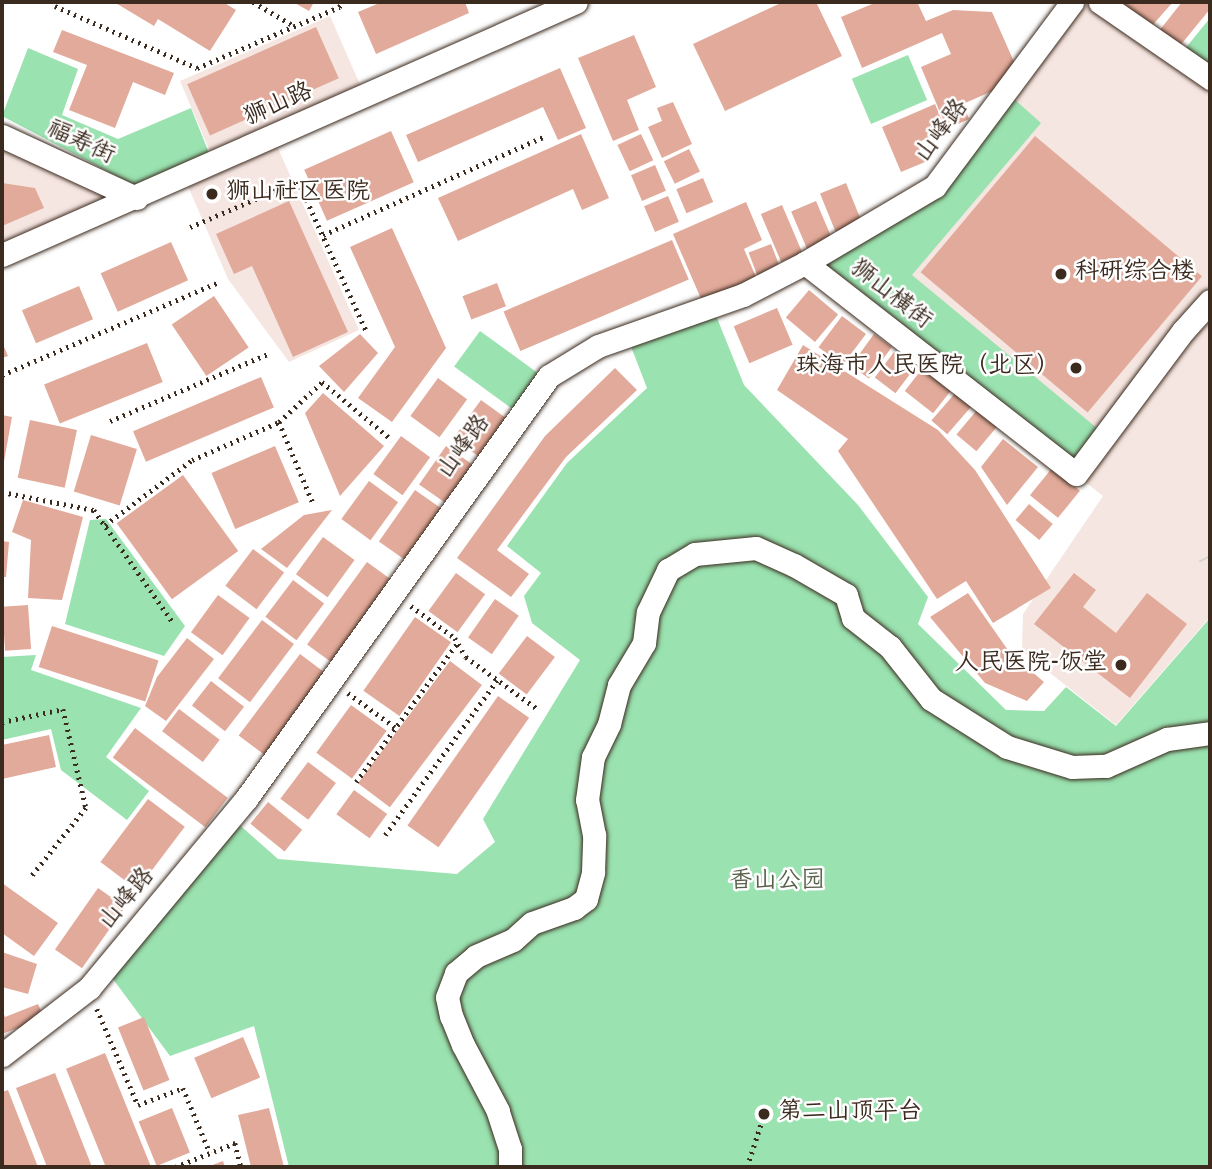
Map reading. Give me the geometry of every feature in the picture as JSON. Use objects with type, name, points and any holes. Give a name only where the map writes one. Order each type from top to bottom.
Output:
[{"type":"street","name":"狮山路","points":[[2,255],[576,2]]},
{"type":"street","name":"山峰路","points":[[2,1055],[89,988],[246,799],[549,376],[560,366],[626,334],[743,295],[805,263],[936,186],[1072,2]]},
{"type":"street","points":[[1100,2],[1210,78]]},
{"type":"street","name":"福寿街","points":[[2,136],[136,198]]},
{"type":"street","name":"狮山橫街","points":[[805,263],[1076,474],[1183,331],[1210,301]]},
{"type":"street","points":[[510,1167],[510,1149],[498,1111],[463,1045],[451,1016],[447,997],[456,974],[476,956],[513,940],[532,923],[574,908],[586,899],[593,872],[594,835],[587,800],[593,757],[609,724],[619,685],[644,643],[648,612],[667,570],[695,554],[756,548],[794,565],[846,595],[853,618],[890,647],[931,699],[1007,747],[1072,767],[1106,766],[1167,739],[1210,733]]},
{"type":"path","points":[[253,2],[295,26]]},
{"type":"path","points":[[55,6],[197,68],[339,7],[343,2]]},
{"type":"path","points":[[323,235],[545,136]]},
{"type":"path","points":[[190,228],[298,181],[366,330]]},
{"type":"path","points":[[2,375],[219,282]]},
{"type":"path","points":[[110,421],[270,353]]},
{"type":"path","points":[[104,525],[192,460],[279,422],[322,382],[392,440]]},
{"type":"path","points":[[279,422],[313,503]]},
{"type":"path","points":[[2,492],[94,510],[174,624]]},
{"type":"path","points":[[393,593],[457,642],[466,657],[539,710]]},
{"type":"path","points":[[356,782],[457,642]]},
{"type":"path","points":[[330,680],[395,727]]},
{"type":"path","points":[[385,835],[497,680]]},
{"type":"path","points":[[2,722],[63,709],[86,808],[32,876]]},
{"type":"path","points":[[89,988],[138,1105],[183,1087],[210,1153]]},
{"type":"path","points":[[747,1167],[764,1114]]},
{"type":"path","points":[[175,1167],[235,1143],[241,1167]]},
{"type":"shaded area","name":"珠海市人民医院（北区）","points":[[1073,2],[1099,2],[1210,79],[1210,617],[1116,725],[1022,651],[1023,614],[1103,496],[805,263],[936,186]]},
{"type":"shaded area","points":[[330,16],[365,96],[273,137],[359,330],[289,362],[228,279],[184,177],[215,163],[180,81]]},
{"type":"shaded area","points":[[2,136],[135,198],[2,255]]},
{"type":"green space","points":[[1210,18],[1210,69],[1184,50]]},
{"type":"green space","points":[[28,48],[78,69],[62,115],[118,139],[191,108],[211,158],[141,189],[2,116]]},
{"type":"green space","points":[[908,55],[927,100],[871,124],[852,79]]},
{"type":"green space","points":[[1013,98],[1041,123],[912,275],[1098,429],[1073,458],[827,265],[943,192]]},
{"type":"green space","name":"香山公园","points":[[715,313],[744,385],[858,505],[928,597],[918,624],[1006,710],[1044,711],[1066,687],[1116,726],[1210,618],[1210,1167],[289,1167],[254,1026],[170,1056],[110,975],[234,820],[278,859],[457,874],[495,842],[483,819],[580,660],[532,623],[524,596],[541,573],[507,546],[567,463],[647,388],[630,344]]},
{"type":"green space","points":[[480,331],[539,374],[513,410],[454,367]]},
{"type":"green space","points":[[106,519],[185,626],[164,656],[65,624],[90,520]]},
{"type":"green space","points":[[36,655],[31,670],[141,708],[106,757],[149,791],[127,820],[61,770],[51,729],[2,740],[2,657]]},
{"type":"building","points":[[114,2],[223,2],[236,10],[210,51],[158,19],[154,26]]},
{"type":"building","points":[[293,2],[314,2],[309,11]]},
{"type":"building","points":[[382,2],[465,2],[469,13],[376,54],[358,12]]},
{"type":"building","points":[[783,2],[816,2],[842,56],[725,111],[693,44]]},
{"type":"building","points":[[877,2],[918,4],[926,21],[953,10],[992,12],[1015,64],[997,89],[963,104],[969,119],[947,129],[921,67],[951,54],[942,33],[862,68],[841,17]]},
{"type":"building","points":[[1119,2],[1173,2],[1150,28]]},
{"type":"building","points":[[1182,2],[1210,2],[1210,9],[1179,47],[1159,31]]},
{"type":"building","points":[[316,27],[339,78],[210,136],[187,84]]},
{"type":"building","points":[[62,30],[174,73],[165,95],[133,82],[115,128],[69,110],[87,65],[53,52]]},
{"type":"building","points":[[634,35],[656,87],[627,100],[639,130],[613,141],[578,58]]},
{"type":"building","points":[[560,68],[586,128],[558,140],[543,107],[418,162],[406,135]]},
{"type":"building","points":[[673,102],[692,144],[662,158],[648,127],[662,121],[657,108]]},
{"type":"building","points":[[935,104],[946,130],[917,143],[925,162],[901,172],[882,127]]},
{"type":"building","points":[[391,131],[414,182],[327,221],[304,170]]},
{"type":"building","points":[[581,134],[609,198],[582,210],[573,189],[458,241],[438,198]]},
{"type":"building","points":[[641,134],[653,160],[630,171],[617,145]]},
{"type":"building","name":"科研综合楼","points":[[1035,136],[1202,276],[1088,412],[921,272]]},
{"type":"building","points":[[689,149],[700,171],[675,184],[664,161]]},
{"type":"building","points":[[655,165],[666,191],[642,201],[631,175]]},
{"type":"building","points":[[703,178],[713,202],[686,213],[676,189]]},
{"type":"building","points":[[2,183],[35,188],[44,208],[2,226]]},
{"type":"building","points":[[846,183],[861,221],[835,232],[820,193]]},
{"type":"building","points":[[668,196],[679,222],[655,232],[644,206]]},
{"type":"building","points":[[289,201],[348,332],[293,357],[252,266],[234,274],[216,234]]},
{"type":"building","points":[[816,201],[832,238],[807,248],[791,212]]},
{"type":"building","points":[[746,202],[762,240],[744,249],[756,277],[702,301],[673,234]]},
{"type":"building","points":[[782,205],[802,253],[781,262],[761,214]]},
{"type":"building","points":[[392,228],[446,348],[392,422],[358,398],[395,347],[350,247]]},
{"type":"building","points":[[672,240],[689,280],[520,351],[504,312]]},
{"type":"building","points":[[171,242],[188,280],[118,312],[101,273]]},
{"type":"building","points":[[771,244],[780,267],[758,276],[749,253]]},
{"type":"building","points":[[497,283],[506,306],[471,320],[462,296]]},
{"type":"building","points":[[79,286],[93,319],[36,343],[22,310]]},
{"type":"building","points":[[809,290],[838,314],[815,342],[786,318]]},
{"type":"building","points":[[214,296],[249,347],[206,376],[172,325]]},
{"type":"building","points":[[777,308],[793,345],[749,363],[734,326]]},
{"type":"building","points":[[842,316],[866,334],[842,365],[819,347]]},
{"type":"building","points":[[360,334],[378,353],[344,392],[319,366]]},
{"type":"building","points":[[874,334],[892,347],[869,378],[851,366]]},
{"type":"building","points":[[2,342],[8,356],[2,358]]},
{"type":"building","points":[[147,343],[163,382],[60,424],[44,385]]},
{"type":"building","points":[[803,345],[938,430],[975,470],[1051,588],[993,623],[966,581],[937,599],[838,451],[848,439],[777,390]]},
{"type":"building","points":[[894,352],[915,368],[896,393],[875,378]]},
{"type":"building","points":[[615,368],[637,390],[566,457],[497,550],[529,574],[511,597],[457,558],[545,436]]},
{"type":"building","points":[[922,369],[950,391],[933,413],[905,391]]},
{"type":"building","points":[[261,377],[274,407],[146,462],[133,431]]},
{"type":"building","points":[[438,378],[467,399],[439,437],[410,416]]},
{"type":"building","points":[[957,391],[973,405],[947,434],[931,420]]},
{"type":"building","points":[[323,393],[384,446],[340,496],[305,413]]},
{"type":"building","points":[[481,400],[510,421],[482,459],[453,438]]},
{"type":"building","points":[[977,410],[997,427],[976,451],[956,435]]},
{"type":"building","points":[[2,415],[12,417],[3,467],[2,466]]},
{"type":"building","points":[[30,420],[77,430],[65,488],[18,478]]},
{"type":"building","points":[[91,435],[137,449],[120,505],[74,491]]},
{"type":"building","points":[[401,436],[430,457],[402,495],[373,474]]},
{"type":"building","points":[[1003,439],[1038,467],[1007,505],[981,467]]},
{"type":"building","points":[[275,446],[299,502],[235,529],[211,473]]},
{"type":"building","points":[[446,446],[475,466],[448,505],[419,485]]},
{"type":"building","points":[[1052,468],[1080,491],[1058,518],[1030,495]]},
{"type":"building","points":[[183,475],[238,551],[172,599],[117,523]]},
{"type":"building","points":[[369,481],[398,502],[370,540],[341,519]]},
{"type":"building","points":[[415,490],[447,512],[411,564],[379,542]]},
{"type":"building","points":[[23,500],[83,517],[62,600],[28,598],[31,540],[12,532]]},
{"type":"building","points":[[1029,504],[1053,524],[1039,540],[1016,520]]},
{"type":"building","points":[[332,510],[287,568],[261,549],[304,515]]},
{"type":"building","points":[[323,537],[355,560],[328,597],[296,574]]},
{"type":"building","points":[[2,541],[9,542],[6,577],[2,577]]},
{"type":"building","points":[[253,549],[284,572],[256,609],[225,586]]},
{"type":"building","points":[[367,562],[396,583],[336,666],[307,645]]},
{"type":"building","points":[[456,573],[485,594],[457,632],[428,611]]},
{"type":"building","name":"人民医院-饭堂","points":[[1074,573],[1096,590],[1083,607],[1116,633],[1147,593],[1187,624],[1130,698],[1034,624]]},
{"type":"building","points":[[293,580],[324,603],[296,640],[265,617]]},
{"type":"building","points":[[968,593],[1010,653],[1044,682],[1027,701],[985,683],[930,617]]},
{"type":"building","points":[[218,595],[250,618],[223,655],[191,632]]},
{"type":"building","points":[[495,599],[519,616],[492,654],[468,638]]},
{"type":"building","points":[[28,605],[31,649],[5,651],[2,607]]},
{"type":"building","points":[[415,617],[451,642],[399,716],[363,691]]},
{"type":"building","points":[[262,620],[294,644],[250,702],[218,678]]},
{"type":"building","points":[[52,626],[159,661],[145,702],[39,667]]},
{"type":"building","points":[[527,636],[555,657],[527,695],[499,674]]},
{"type":"building","points":[[187,638],[214,659],[166,721],[145,706],[157,677]]},
{"type":"building","points":[[300,654],[328,675],[267,757],[239,735]]},
{"type":"building","points":[[450,661],[482,685],[390,807],[358,783]]},
{"type":"building","points":[[211,681],[244,707],[225,731],[192,705]]},
{"type":"building","points":[[498,696],[529,718],[439,847],[407,825]]},
{"type":"building","points":[[351,705],[387,731],[352,779],[316,753]]},
{"type":"building","points":[[179,709],[220,740],[203,762],[162,731]]},
{"type":"building","points":[[135,728],[228,798],[205,827],[113,758]]},
{"type":"building","points":[[49,735],[56,767],[2,779],[2,745]]},
{"type":"building","points":[[308,762],[336,783],[308,820],[280,799]]},
{"type":"building","points":[[354,790],[387,814],[370,838],[336,814]]},
{"type":"building","points":[[148,799],[185,827],[137,890],[100,862]]},
{"type":"building","points":[[268,802],[302,830],[285,851],[250,824]]},
{"type":"building","points":[[2,883],[58,923],[34,956],[2,933]]},
{"type":"building","points":[[98,888],[125,907],[82,968],[55,949]]},
{"type":"building","points":[[2,952],[37,964],[28,994],[2,987]]},
{"type":"building","points":[[38,1004],[44,1018],[2,1034],[2,1009],[5,1017]]},
{"type":"building","points":[[144,1017],[169,1080],[144,1091],[118,1027]]},
{"type":"building","points":[[243,1037],[260,1078],[211,1098],[194,1058]]},
{"type":"building","points":[[105,1053],[151,1167],[106,1167],[66,1069]]},
{"type":"building","points":[[55,1073],[92,1167],[47,1167],[16,1088]]},
{"type":"building","points":[[8,1090],[38,1167],[2,1167],[2,1092]]},
{"type":"building","points":[[172,1108],[190,1153],[157,1166],[139,1121]]},
{"type":"building","points":[[269,1108],[284,1167],[251,1167],[238,1115]]},
{"type":"building","points":[[223,1161],[225,1167],[207,1167]]},
{"type":"place","name":"狮山社区医院","points":[[212,194]]},
{"type":"place","name":"科研综合楼","points":[[1061,274]]},
{"type":"place","name":"珠海市人民医院（北区）","points":[[1076,368]]},
{"type":"place","name":"人民医院-饭堂","points":[[1121,665]]},
{"type":"place","name":"第二山顶平台","points":[[764,1114]]}]
